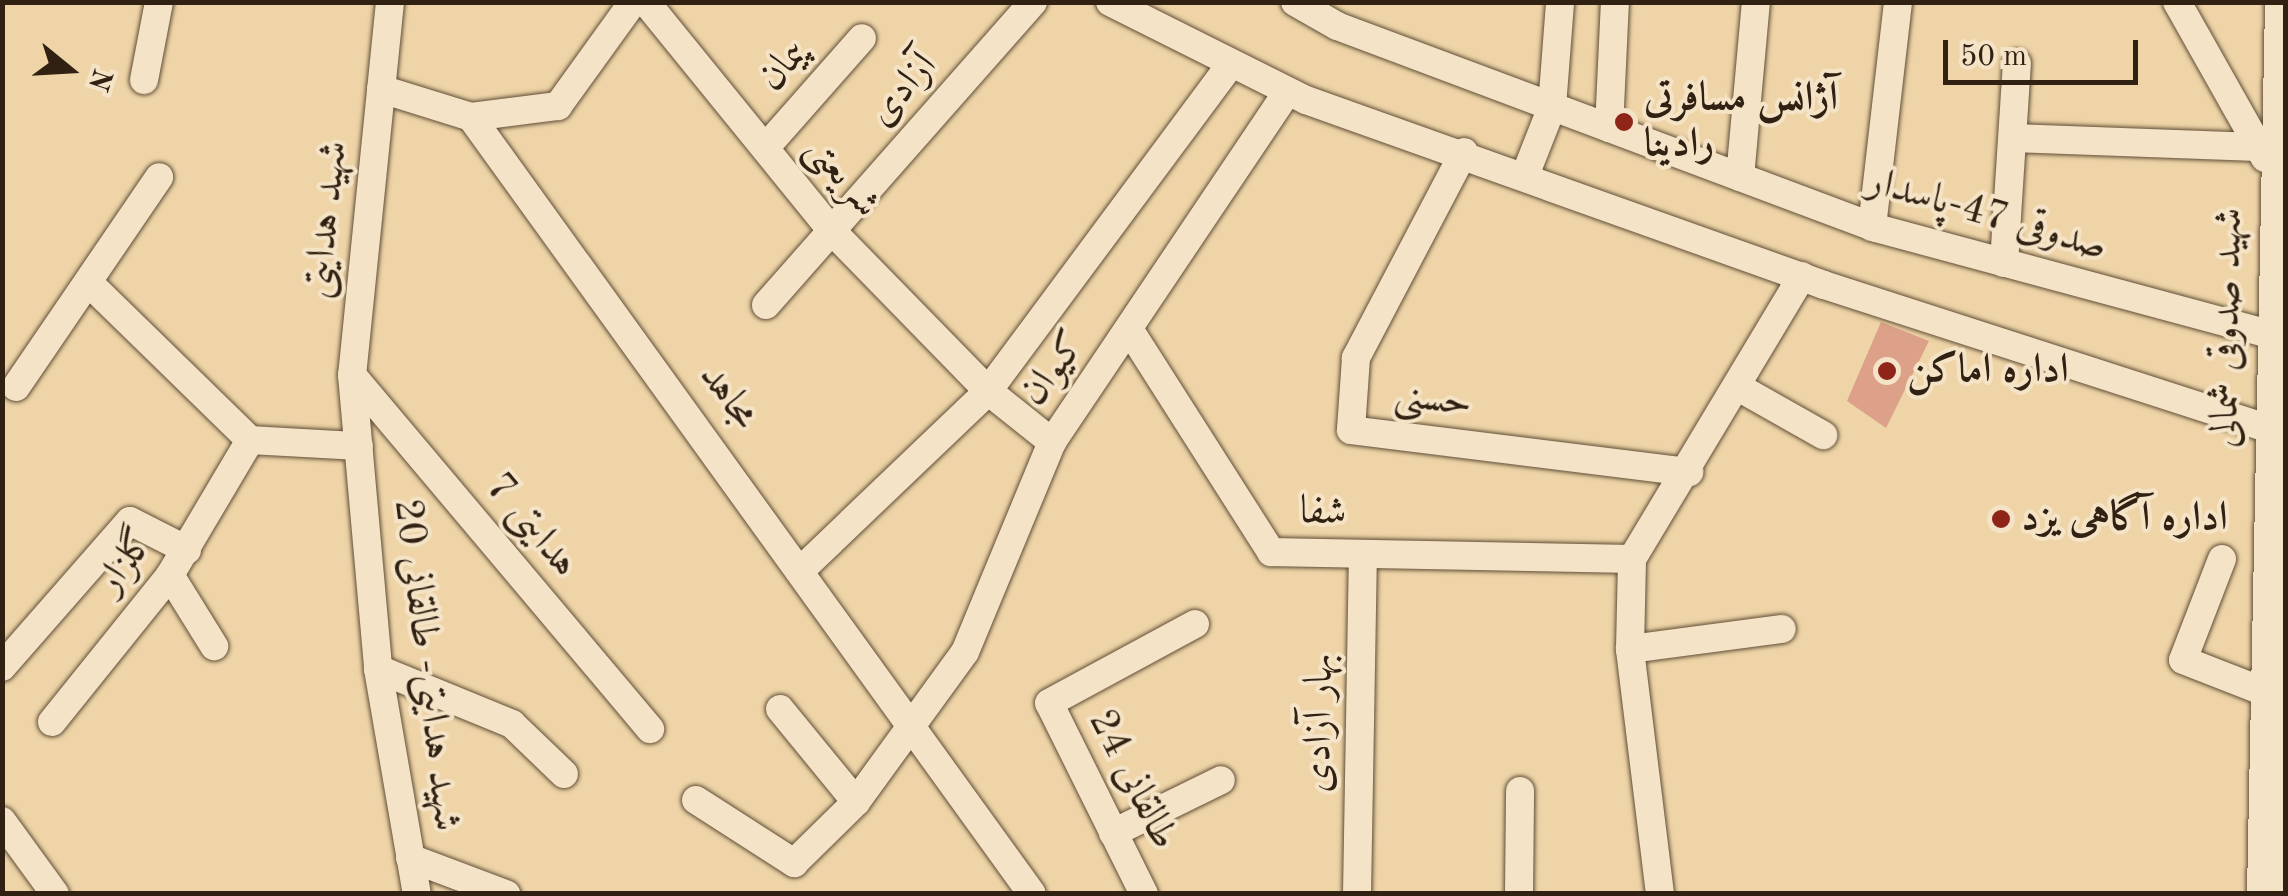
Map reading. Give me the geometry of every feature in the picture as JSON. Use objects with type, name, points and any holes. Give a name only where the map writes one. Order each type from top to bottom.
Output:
[{"type":"main road","name":"شهید صدوقی شمالی","points":[[2272,891],[2268,694],[2272,335],[2266,160],[2284,2]]},
{"type":"street","points":[[144,80],[160,2]]},
{"type":"street","name":"شهید هدایتی","points":[[359,446],[352,374],[390,2]]},
{"type":"street","points":[[381,89],[472,116],[558,106],[632,2]]},
{"type":"street","name":"شریعتی","points":[[646,2],[832,231],[988,391]]},
{"type":"street","name":"آزادی","points":[[766,305],[1033,2]]},
{"type":"street","points":[[1110,2],[1229,66],[1287,92],[1526,172],[1802,276],[2272,430]]},
{"type":"street","name":"صدوقی 47-پاسدار","points":[[1295,2],[1552,107],[1872,227],[2272,335]]},
{"type":"street","points":[[1526,172],[1552,107],[1560,2]]},
{"type":"street","points":[[1609,128],[1616,2]]},
{"type":"street","points":[[1740,177],[1756,2]]},
{"type":"street","points":[[1872,227],[1898,2]]},
{"type":"street","points":[[2177,2],[2266,160]]},
{"type":"street","name":"پیمان","points":[[766,147],[862,38]]},
{"type":"street","points":[[2004,263],[2017,63]]},
{"type":"street","name":"کیوان","points":[[1229,66],[988,391],[1052,442],[1131,332],[1287,92]]},
{"type":"street","name":"مجاهد","points":[[472,116],[1032,894]]},
{"type":"street","points":[[2013,138],[2266,160]]},
{"type":"street","name":"حسنی","points":[[1464,152],[1356,358],[1352,430],[1689,472]]},
{"type":"street","points":[[16,386],[159,178]]},
{"type":"street","points":[[1660,894],[1630,649],[1632,559],[1689,472],[1802,276]]},
{"type":"street","points":[[88,282],[250,440],[359,446]]},
{"type":"street","name":"شفا","points":[[1131,332],[1272,552],[1632,559]]},
{"type":"street","name":"هدایتی 7","points":[[352,374],[650,729]]},
{"type":"street","points":[[1738,387],[1823,435]]},
{"type":"street","points":[[801,570],[988,391]]},
{"type":"street","name":"گلزار","points":[[52,722],[170,575],[250,440]]},
{"type":"street","points":[[696,800],[794,863],[856,802],[916,728],[965,652],[1052,442]]},
{"type":"street","name":"شهید هدایتی- طالقانی 20","points":[[359,446],[378,669],[417,894]]},
{"type":"street","points":[[2,667],[130,521],[187,550]]},
{"type":"street","name":"بهار آزادی","points":[[1357,894],[1363,555]]},
{"type":"street","points":[[2222,559],[2183,660],[2268,694]]},
{"type":"street","points":[[170,575],[214,646]]},
{"type":"street","name":"طالقانی 24","points":[[1144,894],[1049,703],[1195,624]]},
{"type":"street","points":[[1630,649],[1782,629]]},
{"type":"street","points":[[378,669],[512,724],[564,774]]},
{"type":"street","points":[[780,709],[856,802]]},
{"type":"street","points":[[1114,832],[1221,780]]},
{"type":"street","points":[[1519,894],[1520,791]]},
{"type":"street","points":[[2,821],[54,894]]},
{"type":"street","points":[[410,858],[506,894]]},
{"type":"building","name":"اداره اماکن","points":[[1881,322],[1929,341],[1886,428],[1847,401]]},
{"type":"place","name":"آژانس مسافرتی رادینا","points":[[1624,122]]},
{"type":"place","name":"اداره اماکن","points":[[1887,371]]},
{"type":"place","name":"اداره آگاهی یزد","points":[[2001,519]]}]
